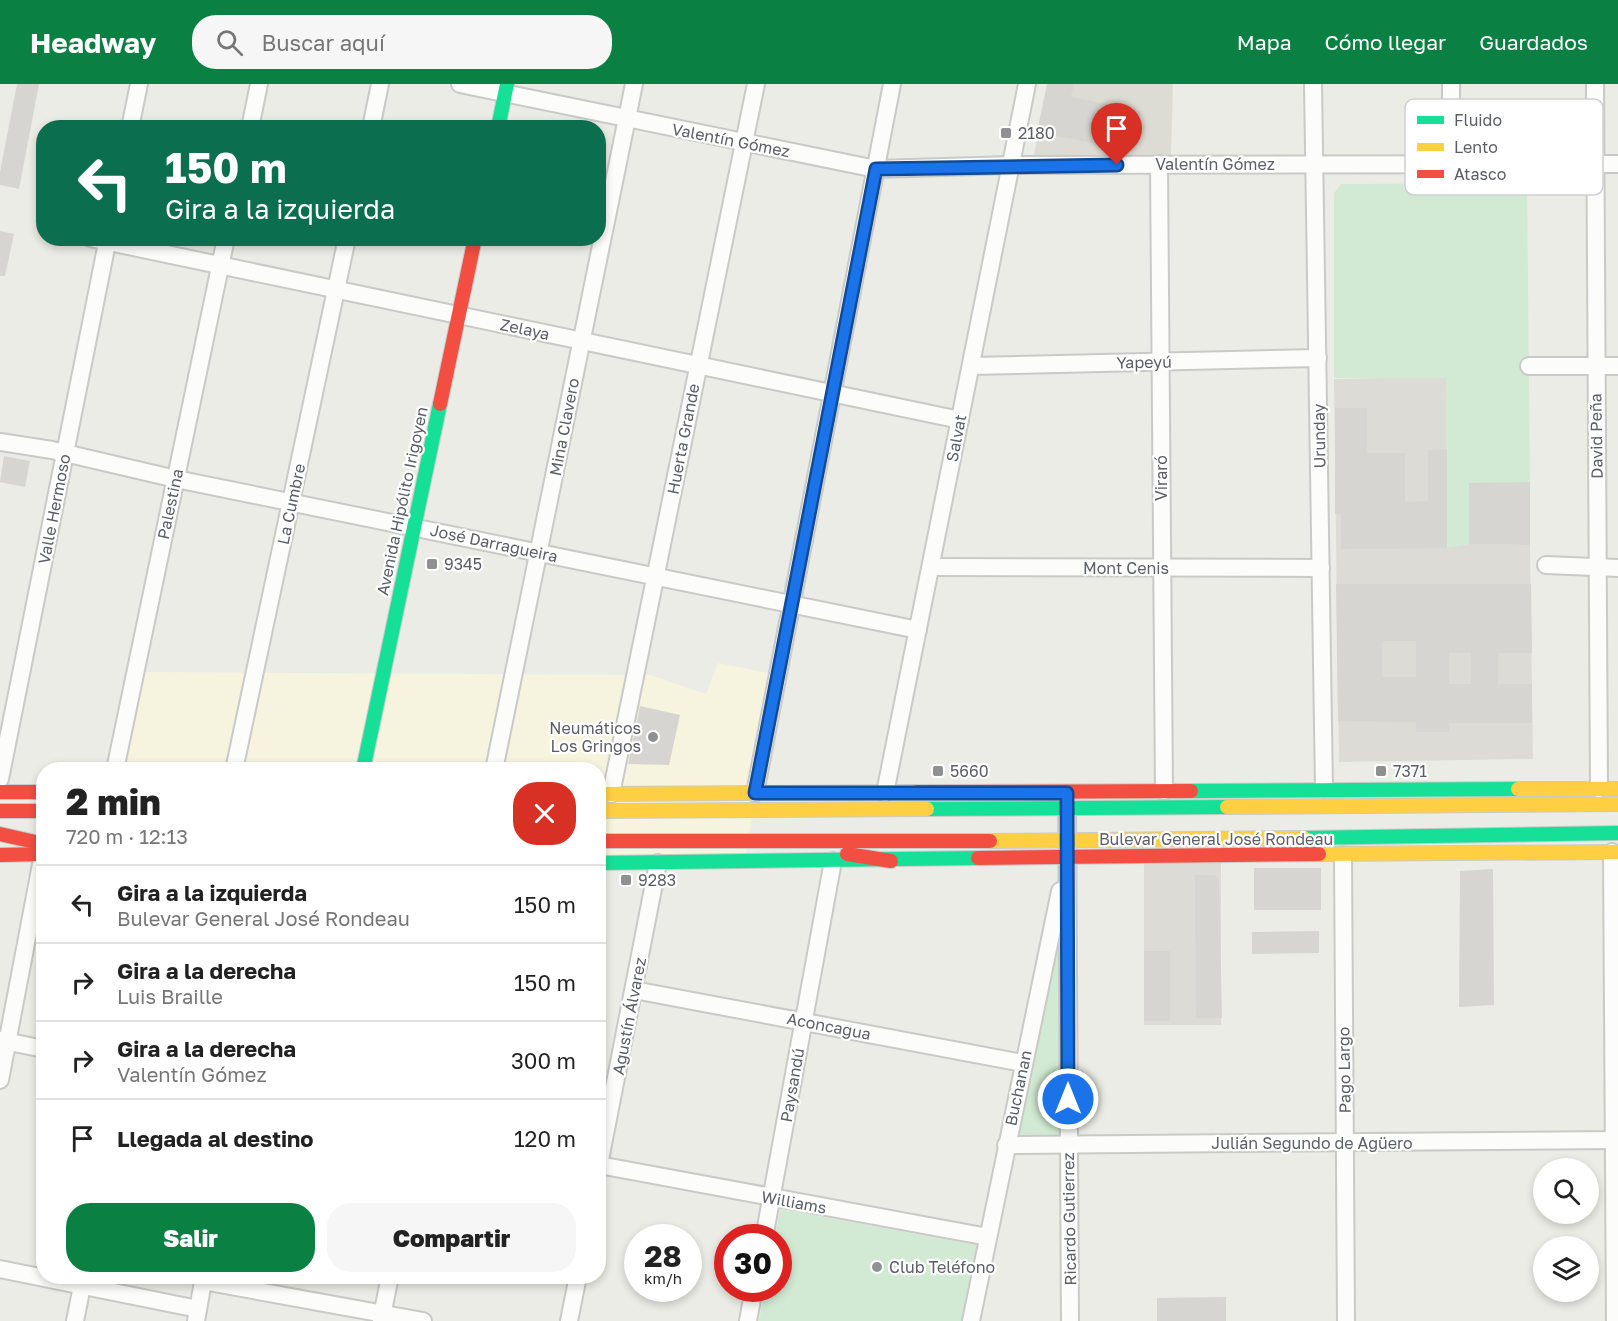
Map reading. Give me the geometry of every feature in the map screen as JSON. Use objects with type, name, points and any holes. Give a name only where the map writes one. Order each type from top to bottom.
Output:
[{"type":"main road","points":[[500,120],[506,89]]},
{"type":"main road","name":"Avenida Hipólito Irigoyen","points":[[365,762],[473,246]]},
{"type":"main road","name":"Bulevar General José Rondeau","points":[[606,811],[1067,800],[1164,791],[1618,789]]},
{"type":"main road","points":[[1269,791],[1374,804]]},
{"type":"main road","points":[[0,792],[36,792]]},
{"type":"main road","name":"Bulevar General José Rondeau","points":[[606,794],[885,793],[1067,800],[1618,804]]},
{"type":"main road","points":[[0,811],[36,811]]},
{"type":"main road","points":[[0,833],[36,834]]},
{"type":"main road","points":[[0,833],[36,842]]},
{"type":"main road","name":"Bulevar General José Rondeau","points":[[606,863],[891,861],[1067,848],[1618,833]]},
{"type":"main road","points":[[1556,834],[1616,849]]},
{"type":"main road","name":"Bulevar General José Rondeau","points":[[606,841],[764,841],[1343,855],[1616,849]]},
{"type":"main road","points":[[764,841],[891,861]]},
{"type":"main road","points":[[0,855],[36,854]]},
{"type":"street","points":[[132,120],[139,84]]},
{"type":"street","points":[[252,120],[259,84]]},
{"type":"street","points":[[373,120],[380,84]]},
{"type":"street","name":"Valentín Gómez","points":[[460,84],[506,89],[627,118],[876,169],[1012,165],[1405,164]]},
{"type":"street","name":"Mina Clavero","points":[[606,220],[634,84]]},
{"type":"street","name":"Huerta Grande","points":[[606,790],[656,577],[756,84]]},
{"type":"street","points":[[755,793],[892,84]]},
{"type":"street","name":"Salvat","points":[[885,793],[1027,84]]},
{"type":"street","name":"Urunday","points":[[1313,84],[1324,789]]},
{"type":"street","name":"David Peña","points":[[1594,84],[1594,99]]},
{"type":"street","name":"Viraró","points":[[1159,164],[1164,791]]},
{"type":"street","name":"David Peña","points":[[1595,195],[1599,789]]},
{"type":"street","name":"Valle Hermoso","points":[[0,778],[107,246]]},
{"type":"street","name":"Zelaya","points":[[130,246],[960,420]]},
{"type":"street","name":"Palestina","points":[[117,762],[224,246]]},
{"type":"street","name":"La Cumbre","points":[[236,762],[345,246]]},
{"type":"street","name":"Mina Clavero","points":[[496,762],[601,246]]},
{"type":"street","name":"Yapeyú","points":[[971,366],[1318,358]]},
{"type":"street","points":[[1529,366],[1618,366]]},
{"type":"street","name":"José Darragueira","points":[[0,442],[65,453],[291,503],[918,630]]},
{"type":"street","points":[[1546,565],[1618,568]]},
{"type":"street","name":"Mont Cenis","points":[[931,567],[1321,568]]},
{"type":"street","name":"Ricardo Gutierrez","points":[[1067,800],[1067,848],[1062,915],[1070,1321]]},
{"type":"street","points":[[1615,1321],[1616,849]]},
{"type":"street","name":"Pago Largo","points":[[1343,855],[1346,1321]]},
{"type":"street","name":"Paysandú","points":[[766,1224],[833,861]]},
{"type":"street","name":"Agustín Álvarez","points":[[606,1095],[634,990],[658,863]]},
{"type":"street","points":[[0,1080],[4,1041],[36,888]]},
{"type":"street","name":"Buchanan","points":[[971,1321],[1023,1063],[1062,915]]},
{"type":"street","name":"Aconcagua","points":[[634,990],[1023,1063]]},
{"type":"street","points":[[4,1041],[36,1047]]},
{"type":"street","name":"Julián Segundo de Agüero","points":[[1006,1145],[1616,1140]]},
{"type":"street","name":"Williams","points":[[606,1169],[988,1237]]},
{"type":"street","points":[[0,1269],[36,1274]]},
{"type":"street","points":[[75,1321],[82,1284]]},
{"type":"street","points":[[93,1284],[197,1315],[203,1284]]},
{"type":"street","points":[[227,1284],[382,1317],[423,1321]]},
{"type":"street","points":[[382,1317],[388,1284]]},
{"type":"street","points":[[569,1321],[576,1284]]},
{"type":"street","points":[[748,1321],[751,1302]]},
{"type":"shaded area","points":[[1047,84],[1173,84],[1171,157],[1034,155]]},
{"type":"shaded area","points":[[1446,377],[1447,547],[1469,544],[1530,545],[1533,759],[1339,762],[1334,379]]},
{"type":"shaded area","points":[[718,663],[778,675],[744,862],[606,862],[606,762],[118,762],[144,672],[650,675],[706,694]]},
{"type":"shaded area","points":[[1144,862],[1221,862],[1221,1025],[1144,1025]]},
{"type":"green space","points":[[1341,184],[1405,184],[1405,195],[1527,195],[1530,482],[1469,544],[1447,548],[1446,378],[1334,378],[1334,193]]},
{"type":"green space","points":[[1059,941],[1064,1140],[1012,1141]]},
{"type":"green space","name":"Club Teléfono","points":[[780,1209],[981,1246],[966,1321],[759,1321],[763,1302],[792,1302],[792,1224],[777,1224]]},
{"type":"building","points":[[17,84],[39,84],[19,189],[0,185],[0,172]]},
{"type":"building","points":[[1047,84],[1074,84],[1071,97],[1141,111],[1133,151],[1037,132]]},
{"type":"building","points":[[0,231],[14,234],[5,276],[0,276]]},
{"type":"building","points":[[1335,408],[1367,408],[1367,453],[1405,453],[1405,502],[1428,501],[1428,450],[1447,449],[1447,548],[1341,549],[1341,514],[1335,514]]},
{"type":"building","points":[[4,456],[30,461],[25,487],[0,482]]},
{"type":"building","points":[[1530,482],[1530,545],[1469,544],[1469,483]]},
{"type":"building","points":[[1336,584],[1531,584],[1532,653],[1498,653],[1498,684],[1532,684],[1532,723],[1449,723],[1449,732],[1416,732],[1416,722],[1338,721]],"holes":[[[1382,641],[1416,641],[1416,677],[1382,677]],[[1449,653],[1471,653],[1471,684],[1449,684]]]},
{"type":"building","points":[[640,706],[680,715],[669,765],[628,764]]},
{"type":"building","points":[[1254,868],[1321,868],[1321,910],[1254,910]]},
{"type":"building","points":[[1493,869],[1494,1005],[1459,1007],[1460,871]]},
{"type":"building","points":[[1195,875],[1215,875],[1219,881],[1222,1018],[1196,1018]]},
{"type":"building","points":[[1319,931],[1319,953],[1252,954],[1252,932]]},
{"type":"building","points":[[1144,951],[1170,951],[1170,1021],[1144,1021]]},
{"type":"building","points":[[1226,1297],[1226,1321],[1157,1321],[1157,1298]]},
{"type":"traffic: fast","points":[[500,120],[507,84]]},
{"type":"traffic: fast","points":[[365,762],[440,404]]},
{"type":"traffic: fast","points":[[1191,791],[1518,789]]},
{"type":"traffic: fast","points":[[927,809],[1227,807]]},
{"type":"traffic: fast","points":[[1304,838],[1618,833]]},
{"type":"traffic: fast","points":[[606,863],[978,858]]},
{"type":"traffic: slow","points":[[1518,789],[1618,789]]},
{"type":"traffic: slow","points":[[606,794],[917,792]]},
{"type":"traffic: slow","points":[[1227,807],[1618,804]]},
{"type":"traffic: slow","points":[[606,811],[927,809]]},
{"type":"traffic: slow","points":[[990,841],[1304,838]]},
{"type":"traffic: slow","points":[[1319,854],[1618,852]]},
{"type":"traffic: jam","points":[[440,404],[473,246]]},
{"type":"traffic: jam","points":[[917,792],[1191,791]]},
{"type":"traffic: jam","points":[[0,792],[36,792]]},
{"type":"traffic: jam","points":[[0,811],[36,811]]},
{"type":"traffic: jam","points":[[0,834],[36,842]]},
{"type":"traffic: jam","points":[[606,841],[990,841]]},
{"type":"traffic: jam","points":[[0,855],[36,854]]},
{"type":"traffic: jam","points":[[847,854],[891,861]]},
{"type":"traffic: jam","points":[[978,858],[1319,854]]},
{"type":"place","name":"2180","points":[[1006,133]]},
{"type":"place","name":"9345","points":[[432,564]]},
{"type":"place","name":"Neumáticos Los Gringos","points":[[653,737]]},
{"type":"place","name":"5660","points":[[938,771]]},
{"type":"place","name":"7371","points":[[1381,771]]},
{"type":"place","name":"9283","points":[[626,880]]},
{"type":"place","name":"Club Teléfono","points":[[877,1267]]},
{"type":"route","points":[[1068,1099],[1067,793],[755,793],[876,169],[1117,165]]}]
